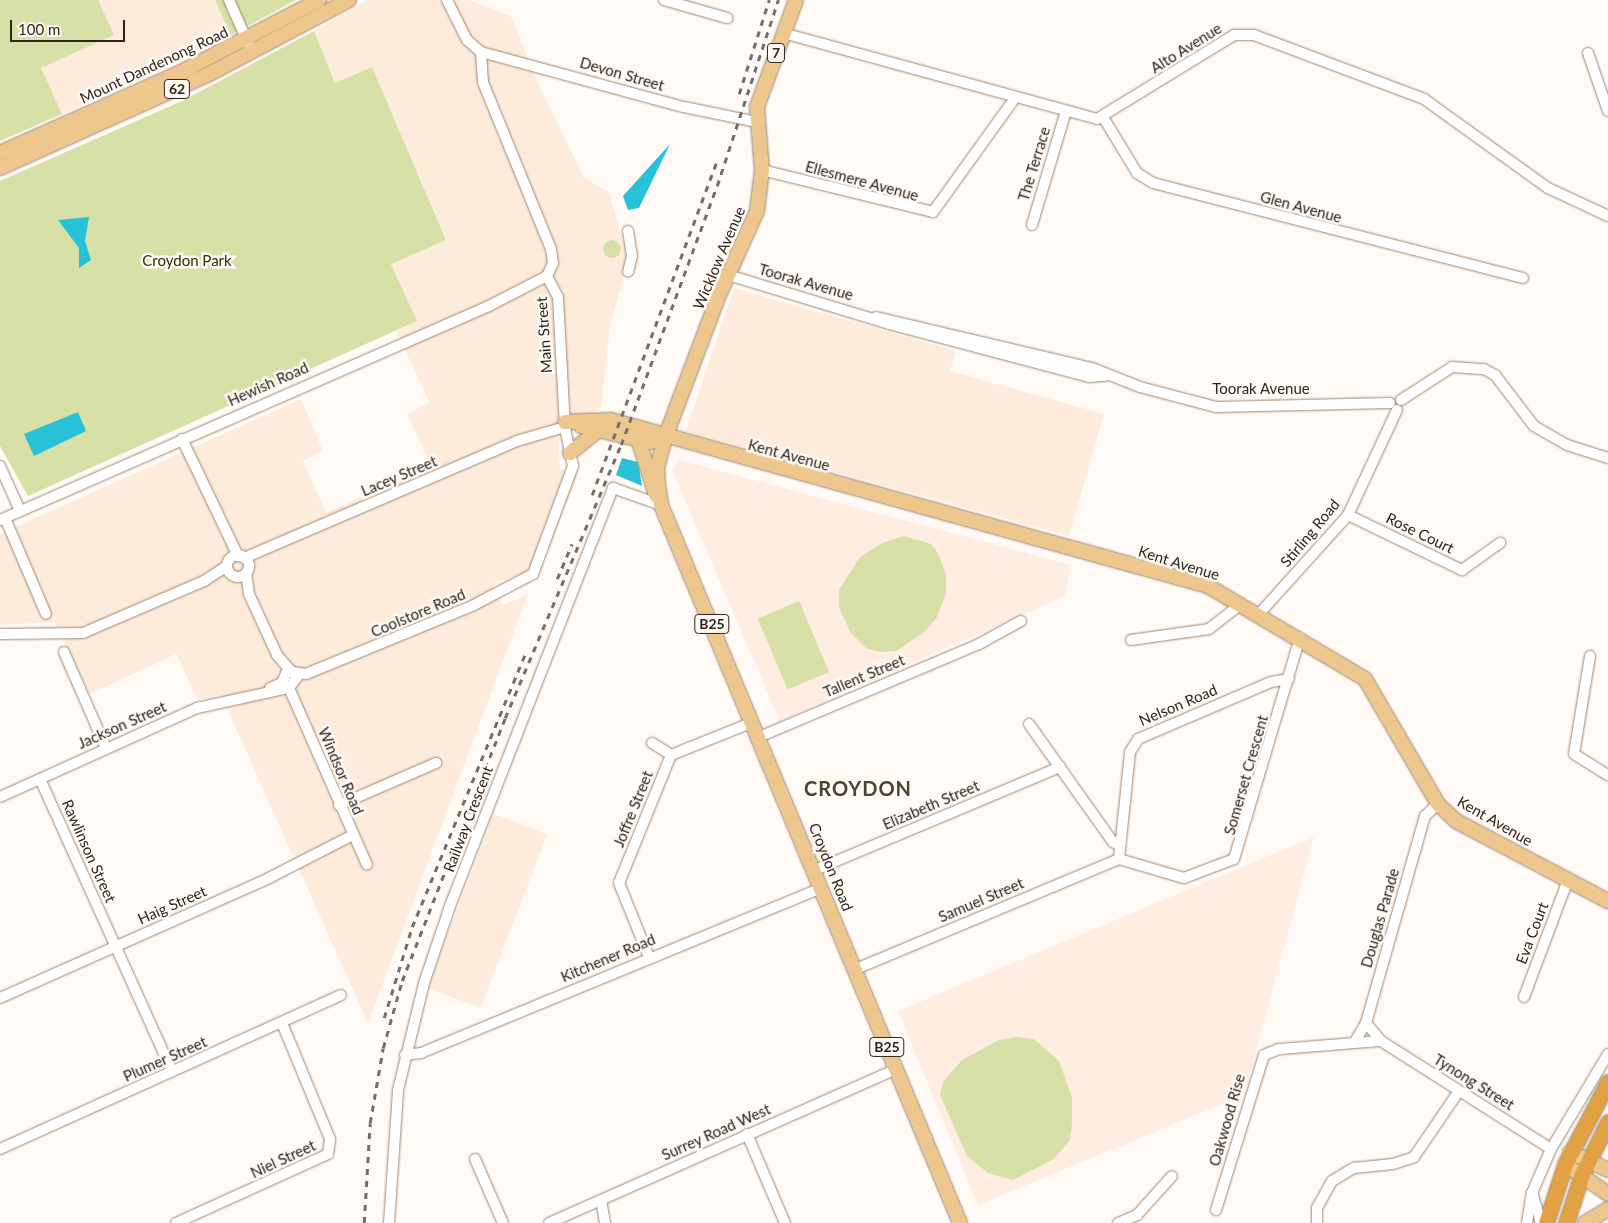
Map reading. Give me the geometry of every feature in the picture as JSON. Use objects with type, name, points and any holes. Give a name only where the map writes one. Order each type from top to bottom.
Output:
[{"type":"highway","points":[[1546,1223],[1567,1158],[1608,1082]]},
{"type":"highway","points":[[1566,1223],[1582,1174],[1608,1122]]},
{"type":"main road","name":"Mount Dandenong Road","points":[[0,153],[246,38],[320,0]]},
{"type":"main road","name":"Mount Dandenong Road","points":[[0,168],[252,52],[349,0]]},
{"type":"main road","name":"Wicklow Avenue","points":[[665,438],[728,275],[758,211],[762,170],[757,122],[763,87],[796,0]]},
{"type":"main road","name":"Kent Avenue","points":[[565,424],[611,420],[665,438],[1208,586],[1355,670],[1372,687],[1438,804],[1456,821],[1608,901]]},
{"type":"main road","name":"Kent Avenue","points":[[565,424],[600,429],[638,439],[665,438]]},
{"type":"main road","points":[[570,454],[600,429]]},
{"type":"main road","name":"Croydon Road","points":[[665,438],[657,467],[662,505],[960,1223]]},
{"type":"main road","points":[[638,439],[649,483],[662,505]]},
{"type":"main road","points":[[1567,1158],[1588,1160],[1608,1170]]},
{"type":"main road","points":[[1567,1158],[1582,1174],[1608,1194]]},
{"type":"main road","points":[[1585,1223],[1608,1209]]},
{"type":"street","points":[[229,0],[252,52]]},
{"type":"street","points":[[664,0],[727,18]]},
{"type":"street","points":[[450,2],[467,40],[481,52]]},
{"type":"street","points":[[783,34],[1015,98],[1066,111],[1103,117]]},
{"type":"street","name":"Alto Avenue","points":[[1103,117],[1234,35],[1254,35],[1424,99],[1548,188],[1608,216]]},
{"type":"street","name":"Devon Street","points":[[481,52],[684,107],[757,122]]},
{"type":"street","name":"Main Street","points":[[481,52],[482,82],[551,249],[553,263],[547,276],[558,297],[565,424],[570,454],[570,478],[537,563]]},
{"type":"street","points":[[1588,53],[1608,111]]},
{"type":"street","name":"Ellesmere Avenue","points":[[762,170],[926,214],[933,212],[1015,98]]},
{"type":"street","name":"The Terrace","points":[[1032,225],[1066,111]]},
{"type":"street","name":"Glen Avenue","points":[[1103,117],[1137,173],[1153,183],[1523,278]]},
{"type":"street","points":[[628,230],[632,256],[628,272]]},
{"type":"street","name":"Toorak Avenue","points":[[728,275],[876,317],[1092,368],[1106,376],[1216,407],[1396,404]]},
{"type":"street","name":"Hewish Road","points":[[2,519],[497,303],[547,276]]},
{"type":"street","points":[[1396,404],[1452,367],[1484,369],[1495,375],[1534,426],[1566,445],[1608,458]]},
{"type":"street","name":"Stirling Road","points":[[1259,614],[1348,515],[1396,404]]},
{"type":"street","name":"Lacey Street","points":[[0,634],[83,633],[543,431],[565,424]]},
{"type":"street","points":[[182,439],[227,538],[237,567],[276,655],[288,669],[299,674],[289,688],[260,693]]},
{"type":"street","points":[[0,466],[20,511]]},
{"type":"street","name":"Railway Crescent","points":[[390,1223],[398,1090],[424,983],[450,906],[613,488],[662,505]]},
{"type":"street","name":"Rose Court","points":[[1348,515],[1462,570],[1500,543]]},
{"type":"street","points":[[2,519],[46,614]]},
{"type":"street","name":"Coolstore Road","points":[[299,674],[342,663],[520,585],[533,574],[537,563]]},
{"type":"street","points":[[1131,640],[1209,630],[1241,604]]},
{"type":"street","name":"Tallent Street","points":[[759,736],[979,644],[1021,620]]},
{"type":"street","name":"Somerset Crescent","points":[[1119,858],[1184,878],[1234,859],[1300,638]]},
{"type":"street","points":[[64,652],[106,748]]},
{"type":"street","points":[[1590,656],[1574,754],[1608,775]]},
{"type":"street","points":[[260,693],[282,683],[288,669]]},
{"type":"street","name":"Nelson Road","points":[[1119,858],[1130,752],[1138,739],[1271,682],[1289,679]]},
{"type":"street","name":"Windsor Road","points":[[289,688],[367,865]]},
{"type":"street","name":"Jackson Street","points":[[0,796],[197,708],[260,693]]},
{"type":"street","points":[[652,742],[671,755],[753,722]]},
{"type":"street","points":[[1029,724],[1113,842],[1120,846]]},
{"type":"street","name":"Joffre Street","points":[[649,957],[619,883],[671,755]]},
{"type":"street","points":[[339,804],[436,763]]},
{"type":"street","name":"Elizabeth Street","points":[[815,870],[1060,767]]},
{"type":"street","name":"Rawlinson Street","points":[[40,779],[172,1072]]},
{"type":"street","name":"Douglas Parade","points":[[1354,1042],[1366,1023],[1422,827],[1438,804]]},
{"type":"street","name":"Haig Street","points":[[0,998],[353,835]]},
{"type":"street","name":"Samuel Street","points":[[856,969],[1119,858]]},
{"type":"street","name":"Eva Court","points":[[1524,997],[1568,880]]},
{"type":"street","name":"Kitchener Road","points":[[405,1055],[421,1053],[649,957],[822,888]]},
{"type":"street","name":"Plumer Street","points":[[0,1149],[341,995]]},
{"type":"street","name":"Niel Street","points":[[176,1223],[328,1154],[330,1139],[282,1023]]},
{"type":"street","name":"Tynong Street","points":[[1366,1023],[1380,1041],[1552,1149]]},
{"type":"street","points":[[1354,1042],[1380,1041]]},
{"type":"street","name":"Oakwood Rise","points":[[1216,1210],[1264,1055],[1279,1049],[1354,1042]]},
{"type":"street","points":[[1527,1223],[1532,1193],[1552,1149],[1608,1054]]},
{"type":"street","name":"Surrey Road West","points":[[549,1223],[896,1069]]},
{"type":"street","points":[[1317,1223],[1317,1208],[1332,1181],[1354,1168],[1393,1164],[1414,1157],[1459,1091]]},
{"type":"street","points":[[748,1134],[785,1223]]},
{"type":"street","points":[[474,1159],[503,1223]]},
{"type":"street","points":[[1118,1223],[1137,1215],[1172,1176]]},
{"type":"street","points":[[1532,1193],[1542,1223]]},
{"type":"street","points":[[601,1200],[605,1223]]},
{"type":"shaded area","points":[[98,0],[216,0],[231,35],[62,114],[41,68],[113,35]]},
{"type":"shaded area","points":[[368,0],[468,0],[511,16],[536,79],[584,178],[609,192],[628,261],[610,326],[601,408],[590,414],[557,415],[560,468],[577,477],[541,566],[493,584],[503,605],[528,594],[368,1023],[221,695],[198,700],[176,654],[90,694],[55,622],[0,625],[0,534],[301,399],[323,451],[303,461],[326,513],[431,465],[407,414],[430,403],[396,331],[417,321],[391,263],[446,239],[372,67],[335,83],[314,31]]},
{"type":"shaded area","points":[[734,288],[956,351],[950,371],[1104,414],[1069,536],[686,431]]},
{"type":"shaded area","points":[[679,460],[1071,565],[1065,596],[780,721],[672,470]]},
{"type":"shaded area","points":[[494,814],[547,834],[481,1008],[427,988]]},
{"type":"shaded area","points":[[1314,837],[1244,1095],[978,1205],[898,1011]]},
{"type":"green space","points":[[0,0],[98,0],[114,35],[41,68],[62,114],[0,141]]},
{"type":"green space","points":[[215,0],[296,0],[231,35]]},
{"type":"green space","name":"Croydon Park","points":[[314,31],[335,83],[372,67],[446,240],[391,264],[417,321],[28,496],[0,446],[0,181],[182,101]]},
{"type":"green space","points":[[608,240],[616,240],[621,245],[619,256],[608,258],[603,253],[603,245]]},
{"type":"green space","points":[[904,536],[931,544],[938,553],[946,574],[946,594],[936,619],[923,633],[896,651],[879,652],[866,648],[850,632],[839,607],[839,590],[860,557],[884,542]]},
{"type":"green space","points":[[799,601],[829,672],[788,689],[758,619]]},
{"type":"green space","points":[[1016,1037],[1034,1039],[1059,1061],[1072,1097],[1072,1123],[1070,1140],[1054,1159],[1013,1180],[988,1173],[967,1156],[940,1095],[943,1082],[962,1060],[999,1040]]},
{"type":"water","points":[[670,144],[639,208],[628,210],[623,196]]},
{"type":"water","points":[[89,217],[85,241],[91,260],[79,268],[79,248],[58,220]]},
{"type":"water","points":[[78,412],[86,431],[34,456],[24,434]]},
{"type":"water","points":[[622,458],[638,462],[642,486],[616,475]]},
{"type":"railway","points":[[739,94],[769,0]]},
{"type":"railway","points":[[364,1223],[370,1123],[383,1048],[402,981],[505,718],[621,445],[717,186],[778,0]]},
{"type":"railway","points":[[592,495],[718,158]]},
{"type":"railway","points":[[557,579],[572,544]]},
{"type":"railway","points":[[384,1018],[412,927],[526,652]]},
{"type":"district","name":"CROYDON","points":[[858,788]]}]
